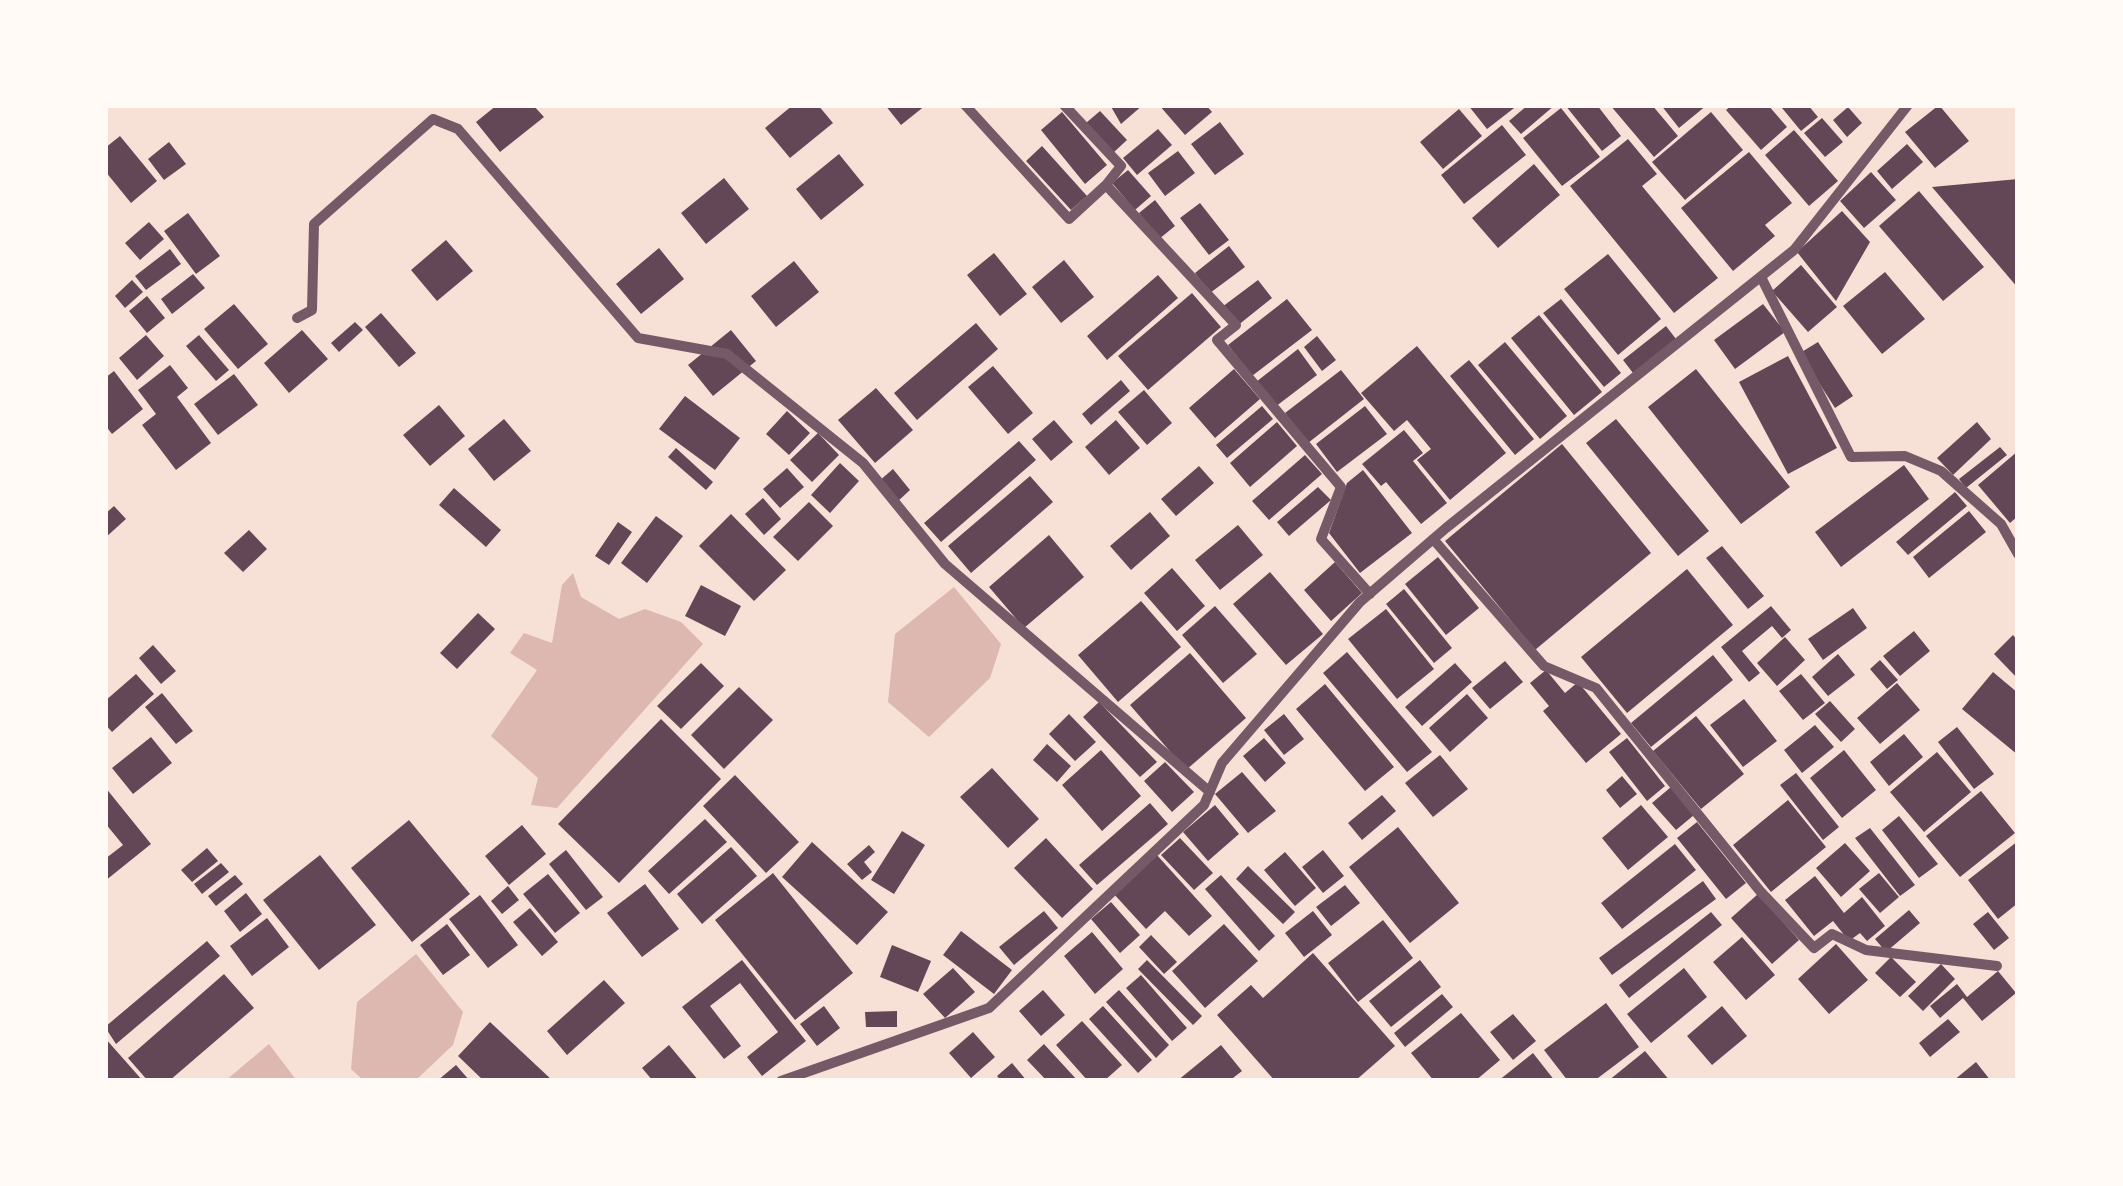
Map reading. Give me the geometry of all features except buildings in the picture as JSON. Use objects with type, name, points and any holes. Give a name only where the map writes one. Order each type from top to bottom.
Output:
[{"type":"street","points":[[966,105],[1070,219],[1121,166],[1064,105]]},
{"type":"street","points":[[781,1081],[988,1008],[1204,805],[1222,764],[1370,594],[1794,250],[1908,105]]},
{"type":"street","points":[[297,318],[312,310],[314,224],[433,119],[458,129],[638,338],[727,354],[864,464],[945,564],[1210,792]]},
{"type":"street","points":[[1106,185],[1236,325],[1216,340],[1341,486],[1321,539],[1370,594]]},
{"type":"street","points":[[1760,277],[1851,457],[1905,456],[1941,471],[2002,524],[2018,554]]},
{"type":"street","points":[[1433,540],[1544,666],[1596,688],[1760,891],[1814,948],[1832,934],[1866,950],[1997,966]]},
{"type":"shaded area","points":[[573,573],[581,597],[619,619],[645,609],[681,622],[703,644],[557,808],[531,805],[538,778],[491,736],[537,670],[510,653],[524,633],[552,643],[562,585]]},
{"type":"shaded area","points":[[954,587],[1001,644],[990,678],[929,737],[888,702],[895,634]]},
{"type":"shaded area","points":[[416,954],[463,1012],[453,1045],[415,1081],[364,1081],[351,1069],[357,1002]]},
{"type":"shaded area","points":[[269,1044],[297,1081],[225,1081]]}]
